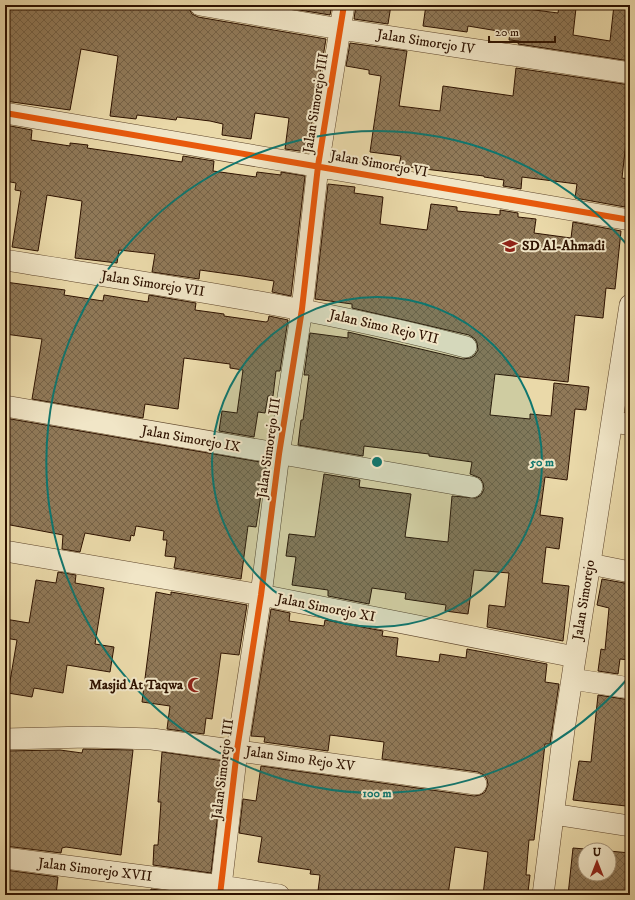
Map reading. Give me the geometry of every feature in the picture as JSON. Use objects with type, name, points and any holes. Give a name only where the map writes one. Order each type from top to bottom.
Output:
[{"type":"street","name":"Jalan Simorejo IV","points":[[200,5],[340,29],[630,73]]},
{"type":"street","name":"Jalan Simorejo III","points":[[220,890],[237,750],[261,595],[279,454],[302,309],[318,166],[344,5]]},
{"type":"street","name":"Jalan Simorejo VI","points":[[5,113],[630,220]]},
{"type":"street","name":"Jalan Simorejo VII","points":[[5,260],[302,309]]},
{"type":"street","name":"Jalan Simorejo","points":[[543,895],[575,657],[590,564],[621,423],[630,306]]},
{"type":"street","name":"Jalan Simo Rejo VII","points":[[302,309],[420,334],[466,346]]},
{"type":"street","name":"Jalan Simorejo IX","points":[[5,406],[472,487]]},
{"type":"street","name":"Jalan Simorejo XI","points":[[5,551],[261,595],[575,657]]},
{"type":"street","points":[[590,564],[630,572]]},
{"type":"street","points":[[572,679],[630,688]]},
{"type":"street","name":"Jalan Simo Rejo XV","points":[[5,740],[88,737],[152,739],[476,784]]},
{"type":"street","points":[[554,814],[630,826]]},
{"type":"street","name":"Jalan Simorejo XVII","points":[[5,858],[220,890],[279,895]]},
{"type":"building","points":[[5,5],[187,5],[192,14],[198,17],[326,39],[307,152],[285,149],[289,118],[255,113],[251,139],[222,135],[223,124],[210,121],[177,117],[176,120],[137,115],[136,119],[110,116],[118,56],[81,49],[70,110],[5,101]]},
{"type":"building","points":[[287,5],[332,5],[330,15],[287,8]]},
{"type":"building","points":[[356,5],[391,5],[388,24],[354,19]]},
{"type":"building","points":[[426,5],[496,5],[558,13],[559,6],[576,8],[573,35],[610,41],[614,5],[630,5],[630,61],[518,44],[519,41],[509,40],[510,33],[468,26],[467,32],[423,26]]},
{"type":"building","points":[[350,43],[407,51],[399,106],[440,111],[443,86],[513,96],[516,68],[630,85],[630,133],[627,133],[622,178],[628,179],[625,207],[575,198],[577,184],[522,177],[521,189],[503,186],[504,180],[484,176],[399,166],[401,156],[370,152],[381,76],[369,74],[369,70],[346,66]]},
{"type":"building","points":[[5,125],[32,130],[31,140],[70,146],[70,143],[88,145],[87,148],[182,162],[183,156],[214,161],[213,171],[256,177],[257,172],[281,175],[281,172],[305,176],[291,296],[272,292],[274,281],[200,270],[199,279],[152,272],[155,254],[119,250],[117,263],[75,258],[82,201],[47,195],[38,251],[12,247],[21,191],[15,190],[16,183],[5,181]]},
{"type":"building","points":[[328,184],[355,187],[354,193],[383,197],[380,224],[427,230],[431,204],[457,207],[457,211],[500,215],[500,210],[518,213],[518,217],[536,219],[534,233],[571,238],[573,222],[621,231],[615,289],[606,288],[603,318],[575,315],[568,382],[495,374],[490,415],[530,419],[530,414],[551,416],[554,383],[589,387],[586,410],[575,409],[567,480],[545,477],[540,515],[563,518],[559,549],[546,547],[542,583],[569,586],[563,641],[487,627],[489,605],[505,607],[509,573],[474,570],[468,614],[445,611],[446,605],[405,599],[406,593],[372,588],[369,604],[328,596],[328,590],[292,585],[296,557],[286,556],[289,534],[315,537],[324,474],[360,480],[359,487],[411,494],[405,537],[448,542],[452,496],[476,498],[481,495],[484,489],[480,478],[470,474],[472,462],[429,456],[429,454],[364,446],[363,456],[298,445],[309,375],[304,375],[310,333],[348,338],[348,332],[463,359],[474,356],[478,350],[475,339],[469,335],[352,308],[352,304],[315,299]]},
{"type":"building","points":[[5,282],[65,290],[64,295],[103,301],[104,295],[148,302],[149,295],[196,303],[195,310],[224,314],[224,316],[266,322],[268,321],[269,316],[288,320],[280,371],[276,371],[273,396],[268,396],[265,413],[258,412],[254,437],[219,431],[222,411],[237,413],[243,370],[230,368],[230,364],[184,358],[178,409],[145,404],[143,418],[32,399],[42,339],[5,334]]},
{"type":"building","points":[[5,418],[266,463],[256,527],[248,526],[241,579],[174,568],[176,557],[165,556],[167,540],[163,540],[164,531],[136,526],[134,536],[131,535],[130,541],[85,533],[80,552],[62,549],[63,535],[5,524]]},
{"type":"building","points":[[58,572],[76,575],[75,583],[104,588],[95,644],[114,647],[110,672],[67,665],[63,693],[34,688],[32,697],[8,693],[17,640],[5,638],[5,619],[29,623],[36,580],[56,583]]},
{"type":"building","points":[[602,579],[630,584],[630,660],[620,659],[618,674],[598,671],[601,649],[605,650],[609,608],[597,605]]},
{"type":"building","points":[[156,592],[171,595],[171,592],[247,605],[239,655],[221,653],[212,719],[206,718],[204,734],[167,729],[170,706],[142,702]]},
{"type":"building","points":[[271,609],[290,613],[289,621],[324,626],[325,620],[383,631],[382,636],[398,638],[396,656],[439,662],[440,654],[466,658],[467,649],[547,664],[545,682],[559,684],[550,744],[545,744],[534,840],[529,840],[526,875],[530,875],[528,892],[519,891],[519,895],[483,895],[488,852],[455,847],[448,895],[364,895],[340,891],[340,894],[318,891],[320,875],[310,874],[311,870],[258,862],[262,837],[239,833],[243,799],[256,801],[261,766],[474,796],[485,792],[488,785],[487,779],[484,775],[478,772],[382,759],[384,742],[330,735],[328,751],[264,742],[265,737],[251,736]]},
{"type":"building","points":[[598,695],[630,700],[630,775],[626,806],[573,800],[579,761],[591,762]]},
{"type":"building","points":[[83,749],[133,750],[121,855],[66,847],[62,848],[61,853],[5,846],[5,751],[60,750],[82,753]]},
{"type":"building","points":[[162,752],[224,761],[211,873],[153,865],[154,845],[158,845],[161,802],[158,802]]},
{"type":"building","points":[[573,848],[577,848],[577,882],[617,882],[617,852],[630,853],[630,895],[568,895]]},
{"type":"building","points":[[5,870],[58,877],[56,895],[5,895]]},
{"type":"building","points":[[151,889],[197,895],[150,895]]},
{"type":"cycle path","points":[[220,895],[237,750],[261,595],[279,454],[302,309],[318,166],[344,5]]},
{"type":"cycle path","points":[[5,113],[630,220]]},
{"type":"place","name":"SD Al-Ahmadi","points":[[510,246]]},
{"type":"place","name":"Masjid At Taqwa","points":[[195,685]]}]
